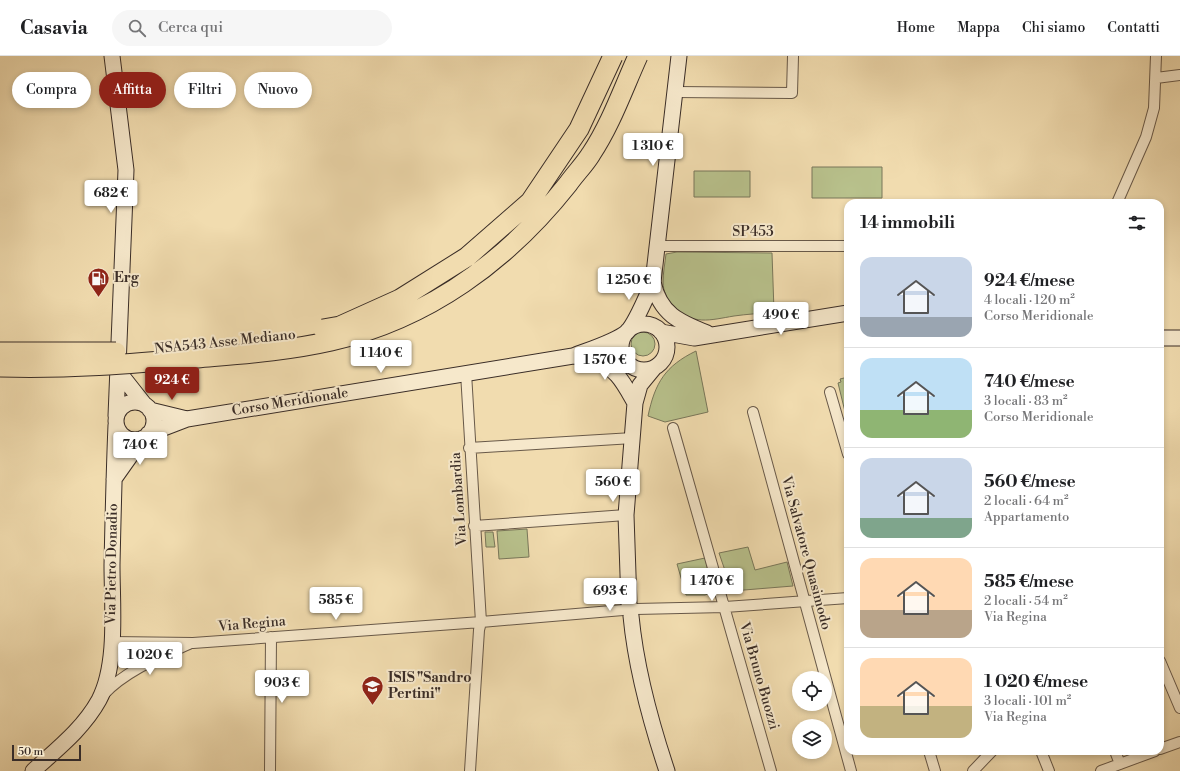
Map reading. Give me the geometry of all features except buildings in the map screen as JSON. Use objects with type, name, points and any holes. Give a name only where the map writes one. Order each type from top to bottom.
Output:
[{"type":"highway","name":"NSA543 Asse Mediano","points":[[0,352],[103,353],[279,339],[340,326],[400,299],[467,257],[530,202],[579,129],[613,56]]},
{"type":"highway","name":"NSA543 Asse Mediano","points":[[0,366],[101,366],[279,351],[332,341],[355,334],[422,308],[454,289],[484,268],[517,242],[548,209],[591,154],[613,112],[638,56]]},
{"type":"street","name":"Via Pietro Donadio","points":[[33,771],[84,724],[99,699],[109,672],[112,642],[114,479],[126,170],[112,56]]},
{"type":"street","points":[[654,368],[638,369],[631,366],[624,357],[621,346],[622,338],[641,307],[652,282],[658,246],[679,56]]},
{"type":"street","points":[[675,92],[792,93],[793,56]]},
{"type":"street","points":[[1120,199],[1146,137],[1154,108],[1156,56]]},
{"type":"street","points":[[1156,78],[1180,75]]},
{"type":"street","name":"SP453","points":[[658,246],[844,246]]},
{"type":"street","points":[[652,282],[656,294],[671,316],[682,324],[711,335]]},
{"type":"street","points":[[661,332],[694,338],[844,313]]},
{"type":"street","points":[[578,354],[597,347],[638,325],[644,324],[656,327],[661,332],[667,343],[665,355],[662,360],[640,385],[635,403],[626,515],[630,610],[635,654],[658,744],[667,771]]},
{"type":"street","points":[[665,355],[694,338]]},
{"type":"street","points":[[1164,338],[1180,338]]},
{"type":"street","points":[[578,354],[604,352],[624,357]]},
{"type":"street","points":[[578,354],[605,364],[619,375],[635,403]]},
{"type":"street","name":"Corso Meridionale","points":[[187,419],[466,374],[578,354]]},
{"type":"street","points":[[114,479],[146,436],[154,422],[147,407],[118,372]]},
{"type":"street","name":"Via Lombardia","points":[[466,374],[469,448],[481,622],[479,630],[472,721],[470,771]]},
{"type":"street","points":[[830,392],[844,440]]},
{"type":"street","points":[[133,402],[187,419],[138,439],[127,438],[118,431],[116,421],[119,411],[127,403],[133,402]]},
{"type":"street","name":"Via Salvatore Quasimodo","points":[[753,412],[844,745]]},
{"type":"street","name":"Via Bruno Buozzi","points":[[673,428],[771,771]]},
{"type":"street","points":[[469,448],[633,438]]},
{"type":"street","points":[[474,526],[626,515]]},
{"type":"street","points":[[481,622],[630,610],[725,607],[844,598]]},
{"type":"street","name":"Via Regina","points":[[112,642],[193,643],[481,622]]},
{"type":"street","points":[[270,771],[271,637]]},
{"type":"street","name":"Via Regina","points":[[99,699],[112,686],[132,673],[165,654],[193,643]]},
{"type":"street","points":[[1164,670],[1180,708]]},
{"type":"street","points":[[1164,748],[1180,742]]},
{"type":"street","name":"Via Salvatore Quasimodo","points":[[847,755],[851,771]]},
{"type":"street","points":[[931,755],[935,771]]},
{"type":"street","points":[[973,771],[988,755]]},
{"type":"street","points":[[1043,755],[1049,771]]},
{"type":"street","points":[[1117,755],[1120,764]]},
{"type":"street","points":[[1101,771],[1144,755]]},
{"type":"green space","points":[[812,167],[882,167],[882,198],[812,198]]},
{"type":"green space","points":[[694,171],[750,171],[750,197],[694,197]]},
{"type":"green space","points":[[677,252],[772,253],[774,311],[709,320],[688,317],[669,301],[663,285],[666,254]]},
{"type":"green space","points":[[643,332],[652,335],[655,344],[652,353],[643,356],[634,353],[631,344],[634,335]]},
{"type":"green space","points":[[696,351],[708,412],[665,422],[648,416],[654,394],[663,377],[676,363]]},
{"type":"green space","points":[[608,361],[623,361],[626,365],[627,379]]},
{"type":"green space","points":[[844,378],[844,408],[838,383],[841,382],[840,379]]},
{"type":"green space","points":[[527,529],[529,557],[499,559],[497,531]]},
{"type":"green space","points":[[485,532],[493,532],[495,547],[486,547]]},
{"type":"green space","points":[[748,547],[755,570],[787,562],[793,586],[732,591],[719,553]]},
{"type":"green space","points":[[705,558],[713,592],[705,595],[686,595],[677,564]]},
{"type":"place","name":"Erg","points":[[98,298]]},
{"type":"place","name":"ISIS \"Sandro Pertini\"","points":[[373,706]]}]
